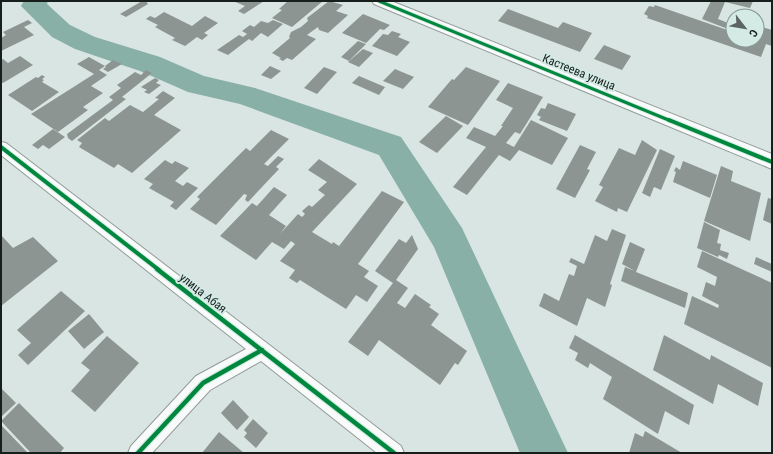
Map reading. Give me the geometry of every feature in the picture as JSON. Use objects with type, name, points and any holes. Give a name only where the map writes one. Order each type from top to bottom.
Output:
[{"type":"street","name":"Кастеева улица","points":[[379,1],[772,162]]},
{"type":"street","name":"улица Абая","points":[[1,147],[394,453]]},
{"type":"street","points":[[138,453],[202,383],[262,350]]},
{"type":"building","points":[[142,1],[146,1],[148,4],[126,17],[120,14]]},
{"type":"building","points":[[233,1],[264,1],[244,14],[238,11],[245,6]]},
{"type":"building","points":[[288,1],[323,1],[292,27],[272,18],[282,10],[279,9]]},
{"type":"building","points":[[329,1],[343,5],[336,11],[348,15],[328,33],[319,30],[318,27],[307,35],[316,39],[292,60],[287,58],[283,61],[279,59],[281,58],[272,53],[290,38],[291,32],[301,27],[308,21],[307,18]]},
{"type":"building","points":[[711,1],[753,1],[750,8],[725,2],[718,19],[725,22],[725,28],[702,19]]},
{"type":"building","points":[[655,5],[725,29],[725,45],[647,18],[648,16],[644,14],[649,6],[654,7]]},
{"type":"building","points":[[508,9],[558,28],[563,22],[592,33],[580,52],[498,21]]},
{"type":"building","points":[[164,12],[192,26],[205,16],[218,23],[204,33],[208,35],[202,40],[197,37],[185,46],[172,40],[175,38],[155,27],[158,25],[146,19],[150,16],[155,18]]},
{"type":"building","points":[[363,14],[390,25],[384,30],[380,29],[366,43],[342,33]]},
{"type":"building","points":[[28,20],[32,23],[24,27],[34,35],[1,51],[1,38],[6,35],[3,32]]},
{"type":"building","points":[[273,20],[283,24],[268,37],[261,33],[252,41],[249,39],[228,55],[217,50],[239,35],[243,37],[247,34],[242,31],[250,25],[254,27],[261,21],[268,23]]},
{"type":"building","points":[[765,28],[772,30],[772,46],[766,44],[765,47]]},
{"type":"building","points":[[392,31],[401,34],[398,37],[410,42],[397,56],[372,46],[383,34],[388,35]]},
{"type":"building","points":[[358,41],[366,44],[349,61],[341,57]]},
{"type":"building","points":[[604,45],[631,56],[622,70],[594,59]]},
{"type":"building","points":[[735,48],[764,48],[761,57]]},
{"type":"building","points":[[363,49],[373,53],[359,67],[348,62]]},
{"type":"building","points":[[20,56],[33,65],[3,83],[1,82],[1,60],[3,59],[8,63]]},
{"type":"building","points":[[89,57],[105,66],[99,70],[107,75],[91,86],[103,93],[83,107],[88,110],[58,132],[31,114],[94,74],[77,64]]},
{"type":"building","points":[[113,60],[122,64],[108,72],[103,69],[106,67],[105,66]]},
{"type":"building","points":[[270,66],[281,71],[271,79],[261,75]]},
{"type":"building","points":[[324,67],[337,72],[317,94],[304,88]]},
{"type":"building","points":[[466,67],[500,81],[468,125],[428,107],[452,79],[454,80]]},
{"type":"building","points":[[395,69],[414,77],[403,89],[383,81]]},
{"type":"building","points":[[146,70],[152,73],[122,97],[126,99],[72,141],[68,138],[67,134],[113,100],[109,97],[121,88],[117,85],[135,72],[141,75]]},
{"type":"building","points":[[42,75],[45,77],[42,79],[44,80],[42,82],[59,92],[32,111],[8,95],[36,77],[38,78]]},
{"type":"building","points":[[359,76],[385,87],[379,95],[352,83]]},
{"type":"building","points":[[155,78],[159,80],[156,83],[161,85],[149,94],[144,92],[147,90],[141,87]]},
{"type":"building","points":[[508,83],[543,97],[520,134],[515,132],[506,143],[514,147],[531,120],[568,138],[552,165],[519,150],[510,161],[499,155],[467,195],[453,187],[486,147],[466,138],[474,127],[495,136],[503,126],[501,126],[513,108],[496,100]]},
{"type":"building","points":[[163,91],[175,98],[154,115],[181,130],[132,173],[118,164],[114,168],[79,147],[82,143],[77,140],[105,118],[109,121],[130,105],[143,112],[159,99],[155,98]]},
{"type":"building","points":[[548,103],[576,114],[567,131],[539,120],[541,117],[537,115],[541,108],[545,109]]},
{"type":"building","points":[[446,116],[463,126],[437,153],[419,142]]},
{"type":"building","points":[[53,129],[65,137],[49,149],[43,145],[38,149],[32,145]]},
{"type":"building","points":[[271,130],[289,139],[264,164],[268,166],[278,156],[284,159],[276,167],[279,169],[248,202],[245,200],[247,195],[244,194],[216,225],[190,209],[200,199],[197,197],[246,148],[250,151]]},
{"type":"building","points":[[642,140],[657,150],[627,212],[618,208],[617,212],[595,201],[603,187],[599,185],[619,148],[635,155]]},
{"type":"building","points":[[580,145],[596,152],[587,169],[590,170],[575,198],[556,189]]},
{"type":"building","points":[[660,149],[675,156],[661,190],[654,187],[650,197],[642,193]]},
{"type":"building","points":[[319,159],[357,184],[312,232],[332,244],[333,242],[339,246],[382,191],[404,202],[358,264],[369,271],[364,277],[378,286],[367,302],[356,295],[346,309],[300,280],[297,283],[289,278],[295,270],[280,261],[295,244],[291,241],[284,249],[272,242],[256,260],[220,236],[252,203],[257,206],[274,187],[287,195],[269,215],[286,226],[280,234],[298,214],[302,217],[305,214],[302,211],[309,205],[312,207],[325,195],[318,190],[327,182],[308,170]]},
{"type":"building","points":[[165,160],[172,164],[175,161],[189,168],[175,181],[183,186],[187,182],[198,188],[176,210],[170,206],[174,202],[149,188],[153,184],[144,179]]},
{"type":"building","points":[[683,161],[717,175],[710,198],[673,182],[676,172],[674,171],[676,167],[680,170]]},
{"type":"building","points":[[721,166],[733,171],[731,181],[761,193],[750,241],[704,221]]},
{"type":"building","points":[[768,198],[772,199],[772,224],[763,220]]},
{"type":"building","points":[[704,222],[720,230],[717,243],[721,244],[720,250],[729,253],[727,259],[719,255],[718,257],[697,248]]},
{"type":"building","points":[[612,229],[626,235],[610,284],[612,285],[605,307],[587,298],[577,326],[539,306],[544,293],[559,301],[569,274],[574,276],[577,266],[569,262],[571,258],[584,264],[595,235],[607,241]]},
{"type":"building","points":[[1,235],[13,248],[33,237],[58,261],[1,306]]},
{"type":"building","points":[[412,235],[418,249],[396,280],[408,288],[397,303],[405,308],[415,294],[431,305],[429,307],[439,314],[431,325],[467,351],[458,365],[455,363],[440,385],[379,340],[368,356],[348,342],[393,283],[375,271],[399,239],[406,243]]},
{"type":"building","points":[[630,242],[645,249],[636,272],[688,293],[685,308],[621,281],[625,267],[635,271],[622,264]]},
{"type":"building","points":[[702,251],[772,283],[772,368],[684,324],[692,296],[718,308],[719,305],[702,296],[706,282],[715,286],[717,277],[697,267]]},
{"type":"building","points":[[756,257],[772,264],[772,272],[754,264]]},
{"type":"building","points":[[61,291],[85,311],[28,365],[18,355],[31,343],[17,330]]},
{"type":"building","points":[[89,314],[104,332],[84,349],[68,331]]},
{"type":"building","points":[[575,335],[694,405],[689,425],[665,411],[658,434],[603,399],[612,377],[590,363],[588,368],[575,360],[578,353],[569,348]]},
{"type":"building","points":[[664,335],[710,360],[711,355],[763,383],[758,406],[718,384],[713,404],[653,370]]},
{"type":"building","points":[[107,336],[139,363],[95,412],[71,391],[90,370],[81,363]]},
{"type":"building","points":[[1,388],[16,403],[1,417]]},
{"type":"building","points":[[233,400],[249,417],[237,430],[221,413]]},
{"type":"building","points":[[19,403],[64,448],[60,453],[31,453],[1,421]]},
{"type":"building","points":[[253,419],[268,433],[256,448],[244,437],[247,433],[244,430]]},
{"type":"building","points":[[1,425],[28,453],[1,453]]},
{"type":"building","points":[[645,431],[682,453],[629,453],[635,433],[643,437]]},
{"type":"building","points":[[219,432],[244,453],[202,453]]},
{"type":"waterway","points":[[36,1],[34,6],[61,31],[85,43],[150,64],[198,85],[245,95],[390,146],[449,239],[544,453]]},
{"type":"cycle path","points":[[379,1],[772,162]]},
{"type":"cycle path","points":[[1,147],[394,453]]},
{"type":"cycle path","points":[[138,453],[203,383],[262,350]]}]
